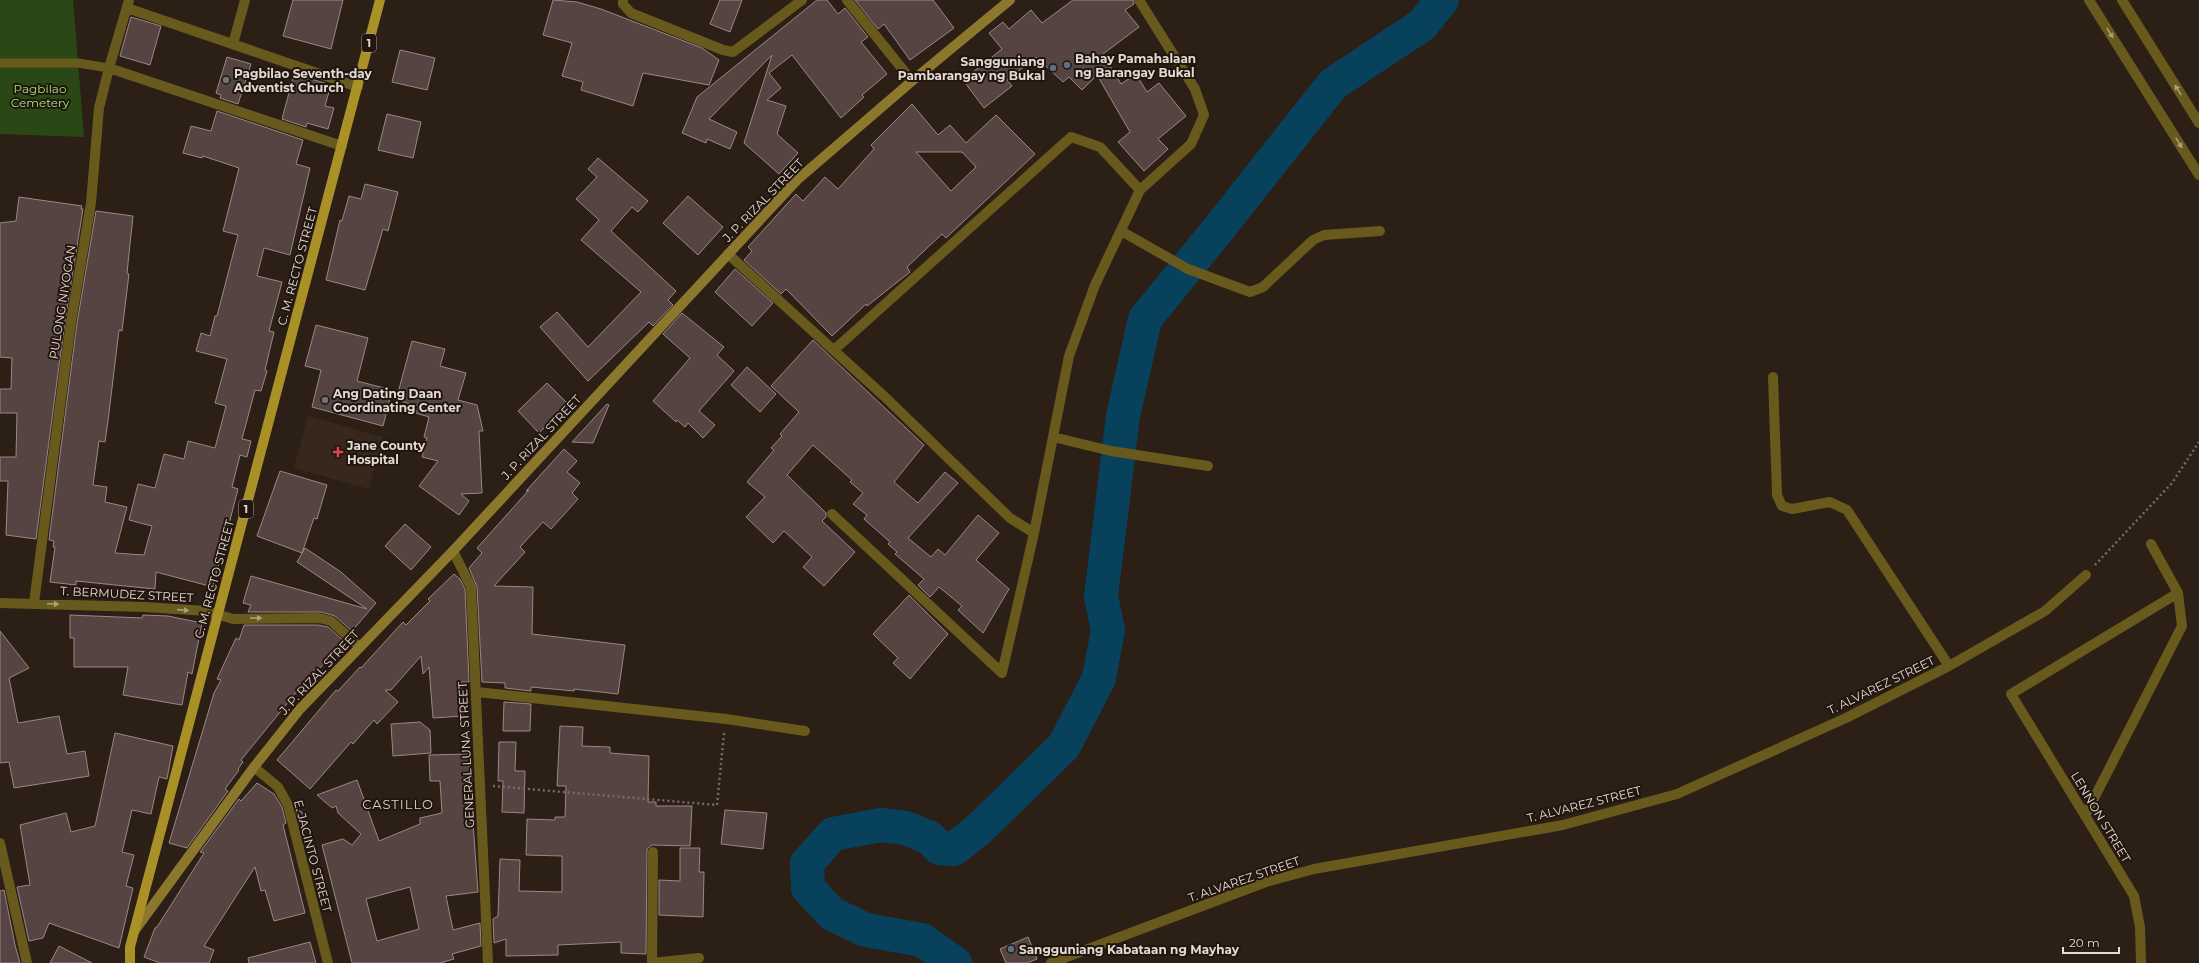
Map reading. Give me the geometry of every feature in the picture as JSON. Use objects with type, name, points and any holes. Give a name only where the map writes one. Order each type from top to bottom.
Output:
[{"type":"main road","name":"1","points":[[358,87],[380,0]]},
{"type":"main road","name":"J. P. RIZAL STREET","points":[[134,931],[254,767],[300,709],[453,551],[797,180],[912,81],[1010,0]]},
{"type":"main road","name":"C. M. RECTO STREET","points":[[130,963],[130,947],[134,931],[358,87]]},
{"type":"main road","name":"1","points":[[122,963],[130,947]]},
{"type":"street","points":[[234,44],[245,0]]},
{"type":"street","points":[[623,0],[623,4],[631,13],[723,50],[734,52],[802,0]]},
{"type":"street","points":[[847,0],[912,81]]},
{"type":"street","points":[[832,514],[1002,673],[1034,533],[1069,356],[1095,285],[1140,190],[1192,144],[1204,115],[1195,89],[1139,0]]},
{"type":"street","points":[[2089,0],[2199,175]]},
{"type":"street","points":[[2122,0],[2199,123]]},
{"type":"street","points":[[128,4],[234,44],[358,87]]},
{"type":"street","name":"PULONG NIYOGAN","points":[[34,603],[71,322],[91,203],[99,108],[128,4]]},
{"type":"street","points":[[109,68],[342,146]]},
{"type":"street","points":[[834,350],[1071,137],[1100,147],[1140,190]]},
{"type":"street","points":[[1121,231],[1188,269],[1250,292],[1263,287],[1313,240],[1324,235],[1380,231]]},
{"type":"street","points":[[728,254],[834,350],[1010,518],[1034,533]]},
{"type":"street","points":[[1773,378],[1777,495],[1782,506],[1792,509],[1830,502],[1847,510],[1949,666]]},
{"type":"street","points":[[1053,437],[1111,451],[1208,466]]},
{"type":"street","points":[[2085,816],[2182,626],[2178,593],[2151,544]]},
{"type":"street","name":"GENERAL LUNA STREET","points":[[453,551],[471,587],[488,963]]},
{"type":"street","name":"T. ALVAREZ STREET","points":[[1051,963],[1266,882],[1314,869],[1563,825],[1677,794],[1846,718],[1949,666],[2045,611],[2086,575]]},
{"type":"street","name":"LENNON STREET","points":[[2141,963],[2140,927],[2134,896],[2011,694],[2178,593]]},
{"type":"street","name":"T. BERMUDEZ STREET","points":[[0,603],[145,607],[218,614],[233,619],[319,618],[331,621],[360,647]]},
{"type":"street","points":[[476,692],[726,719],[805,731]]},
{"type":"street","name":"E. JACINTO STREET","points":[[254,767],[278,787],[288,805],[328,963]]},
{"type":"street","points":[[0,843],[27,963]]},
{"type":"street","points":[[653,852],[652,963],[699,958]]},
{"type":"lane","points":[[0,63],[78,63],[109,68]]},
{"type":"path","points":[[2086,575],[2172,483],[2199,442]]},
{"type":"path","points":[[481,785],[717,805],[726,719]]},
{"type":"shaded area","name":"Jane County Hospital","points":[[308,416],[383,437],[369,489],[294,468]]},
{"type":"green space","name":"Pagbilao Cemetery","points":[[0,0],[73,0],[84,137],[0,134]]},
{"type":"building","points":[[293,0],[343,0],[331,49],[283,36]]},
{"type":"building","points":[[553,0],[577,2],[601,9],[702,48],[719,60],[709,85],[643,73],[633,106],[581,90],[583,82],[562,76],[572,43],[543,35]]},
{"type":"building","points":[[720,0],[742,0],[730,32],[710,24]]},
{"type":"building","points":[[817,0],[827,0],[838,14],[845,8],[868,37],[861,42],[887,74],[862,95],[864,97],[841,118],[792,55],[769,73],[781,88],[767,100],[786,106],[777,134],[798,153],[779,174],[744,143],[772,55],[709,119],[737,132],[730,149],[707,139],[706,143],[682,133],[697,97]]},
{"type":"building","points":[[855,0],[933,0],[954,28],[910,60],[884,24],[878,29]]},
{"type":"building","points":[[1073,0],[1133,0],[1134,4],[1125,10],[1139,27],[1103,54],[1121,84],[1136,74],[1147,92],[1159,83],[1186,116],[1158,139],[1168,149],[1144,171],[1118,142],[1130,132],[1097,75],[1082,90],[1069,77],[1063,82],[1036,57],[1007,80],[1012,86],[984,108],[963,80],[1002,49],[989,33],[1003,22],[1009,29],[1031,10],[1042,23]]},
{"type":"building","points":[[131,17],[161,26],[150,65],[120,56]]},
{"type":"building","points":[[400,50],[435,58],[427,90],[392,82]]},
{"type":"building","points":[[227,57],[251,64],[238,104],[220,98],[221,95],[216,93]]},
{"type":"building","points":[[294,74],[331,85],[325,106],[334,108],[328,129],[307,123],[306,127],[282,119]]},
{"type":"building","points":[[912,104],[938,135],[950,125],[966,143],[996,115],[1035,154],[946,238],[942,234],[907,267],[910,272],[867,306],[866,304],[832,336],[786,289],[781,294],[744,260],[752,251],[748,247],[796,194],[803,201],[825,177],[838,189],[874,149],[871,145]],"holes":[[[916,152],[962,152],[976,167],[951,191]]]},
{"type":"building","points":[[217,111],[303,140],[296,164],[310,168],[290,255],[264,248],[257,276],[282,282],[269,331],[274,332],[265,370],[267,371],[261,391],[255,390],[242,439],[251,441],[247,457],[240,455],[232,487],[238,489],[213,587],[156,572],[155,589],[76,581],[76,585],[50,582],[55,547],[53,547],[54,541],[49,540],[77,323],[96,211],[133,216],[127,273],[129,274],[122,331],[119,330],[105,442],[99,441],[93,485],[107,487],[105,502],[127,507],[115,553],[144,555],[152,526],[129,520],[138,484],[155,488],[164,454],[184,459],[188,441],[215,448],[226,406],[215,403],[227,359],[196,351],[201,333],[210,336],[215,316],[217,316],[238,235],[223,231],[239,168],[203,156],[202,158],[183,153],[191,126],[211,131]]},
{"type":"building","points":[[387,114],[421,122],[413,158],[378,150]]},
{"type":"building","points":[[598,158],[648,201],[638,212],[632,207],[611,231],[676,291],[668,300],[673,305],[653,326],[649,322],[588,381],[540,327],[557,312],[588,347],[641,292],[581,240],[599,220],[576,199],[597,177],[588,169]]},
{"type":"building","points":[[365,184],[398,192],[388,231],[383,229],[365,290],[326,280],[340,220],[342,221],[349,196],[361,199]]},
{"type":"building","points":[[688,196],[723,227],[698,255],[663,223]]},
{"type":"building","points":[[19,197],[82,206],[81,209],[83,209],[65,321],[36,539],[6,535],[8,481],[0,481],[0,457],[16,457],[17,413],[0,413],[0,389],[11,389],[12,358],[0,357],[0,223],[16,221]]},
{"type":"building","points":[[735,269],[773,303],[752,326],[715,292]]},
{"type":"building","points":[[682,313],[724,347],[717,355],[734,371],[699,411],[715,425],[703,438],[688,423],[685,427],[677,420],[676,422],[653,401],[690,358],[663,334]]},
{"type":"building","points":[[316,325],[368,338],[357,381],[392,390],[383,426],[312,407],[321,370],[305,366]]},
{"type":"building","points":[[813,340],[924,445],[894,482],[918,503],[945,472],[958,483],[908,538],[931,557],[938,549],[945,555],[978,515],[999,533],[976,560],[1009,589],[983,633],[958,610],[962,606],[939,587],[930,597],[918,585],[924,579],[895,554],[897,552],[888,544],[890,542],[864,519],[867,515],[853,504],[863,493],[850,482],[852,480],[813,445],[787,475],[826,513],[826,517],[822,521],[855,552],[824,586],[803,567],[812,557],[784,531],[773,543],[746,517],[765,497],[747,482],[774,450],[771,448],[782,436],[780,434],[799,412],[771,386]]},
{"type":"building","points":[[412,341],[445,349],[440,366],[466,373],[458,400],[477,405],[483,431],[479,431],[482,493],[461,494],[469,501],[459,515],[419,486],[438,461],[422,457],[427,438],[424,437],[429,417],[416,413],[418,406],[396,400]]},
{"type":"building","points":[[747,367],[776,394],[760,412],[731,385]]},
{"type":"building","points":[[547,383],[568,404],[539,433],[518,411]]},
{"type":"building","points":[[607,404],[609,405],[593,443],[572,442]]},
{"type":"building","points":[[564,449],[577,461],[567,472],[580,483],[572,493],[578,499],[551,529],[543,522],[520,547],[525,552],[494,586],[533,587],[532,634],[625,645],[618,694],[574,689],[574,691],[531,687],[531,691],[505,688],[505,683],[482,682],[477,587],[469,568],[482,553],[477,548]]},
{"type":"building","points":[[280,471],[327,485],[317,519],[314,518],[302,553],[257,536]]},
{"type":"building","points":[[405,524],[431,547],[411,570],[385,546]]},
{"type":"building","points":[[305,548],[341,572],[376,603],[352,631],[335,616],[321,612],[248,612],[251,605],[243,603],[251,576],[367,609],[297,562]]},
{"type":"building","points":[[454,574],[460,579],[465,589],[469,682],[461,682],[463,716],[433,718],[429,667],[423,674],[421,656],[391,690],[385,690],[398,702],[377,724],[374,720],[353,744],[351,742],[310,789],[277,760],[336,690],[338,691],[360,667],[361,668],[403,622],[406,625],[430,601],[428,599]]},
{"type":"building","points":[[909,595],[948,634],[910,679],[893,663],[898,658],[873,634]]},
{"type":"building","points":[[70,615],[142,618],[143,615],[168,616],[202,623],[192,674],[188,672],[182,705],[123,695],[128,667],[74,667],[74,638],[70,638]]},
{"type":"building","points":[[244,625],[318,625],[328,627],[345,642],[318,670],[316,668],[241,760],[243,762],[238,769],[239,770],[225,789],[228,791],[187,848],[169,843],[214,693],[221,680],[217,679],[236,638],[239,640]]},
{"type":"building","points":[[0,631],[29,668],[9,678],[18,723],[59,716],[67,754],[85,751],[89,776],[14,788],[9,762],[0,763]]},
{"type":"building","points":[[504,702],[531,704],[530,731],[503,731]]},
{"type":"building","points":[[420,722],[430,730],[431,753],[393,756],[391,724]]},
{"type":"building","points":[[560,726],[583,727],[582,746],[610,747],[610,753],[649,756],[648,802],[656,802],[656,806],[692,806],[690,846],[652,845],[647,849],[646,954],[621,953],[621,942],[558,945],[558,955],[506,956],[506,939],[494,943],[493,919],[498,916],[500,859],[520,860],[519,891],[562,892],[562,856],[526,855],[527,819],[555,820],[555,817],[565,817],[566,786],[557,786]]},
{"type":"building","points":[[115,733],[173,746],[167,779],[159,777],[151,814],[132,810],[122,852],[134,855],[126,886],[133,888],[119,948],[49,923],[43,938],[29,941],[17,887],[30,885],[20,825],[66,813],[71,832],[95,826]]},
{"type":"building","points":[[499,742],[516,742],[515,771],[525,771],[524,813],[502,812],[503,781],[498,781]]},
{"type":"building","points":[[468,754],[478,892],[446,896],[453,930],[480,923],[481,946],[452,954],[454,959],[440,963],[352,963],[322,845],[343,839],[352,845],[361,834],[338,813],[336,806],[332,808],[317,795],[357,780],[379,841],[420,824],[420,818],[442,813],[440,781],[430,781],[429,755]],"holes":[[[410,887],[419,929],[377,941],[366,899]]]},
{"type":"building","points":[[257,783],[274,794],[282,807],[286,823],[283,825],[305,913],[274,921],[265,890],[261,891],[255,867],[204,946],[214,950],[209,963],[160,963],[144,957],[155,928],[204,853],[200,852],[239,799],[241,801]]},
{"type":"building","points":[[295,808],[308,816],[298,819]]},
{"type":"building","points":[[725,810],[767,813],[763,849],[721,844]]},
{"type":"building","points":[[680,848],[700,848],[699,872],[704,872],[703,917],[659,915],[659,880],[680,881]]},
{"type":"building","points":[[4,890],[20,963],[0,963],[0,891]]},
{"type":"building","points":[[1028,937],[1037,959],[1027,963],[1006,963],[1000,949]]},
{"type":"building","points":[[310,942],[316,963],[249,963],[248,958]]},
{"type":"building","points":[[59,946],[92,963],[50,963]]},
{"type":"waterway","points":[[955,963],[922,940],[866,930],[832,914],[808,888],[807,863],[833,834],[881,825],[906,828],[930,838],[939,848],[954,849],[979,829],[1064,746],[1099,678],[1108,630],[1101,596],[1123,416],[1145,319],[1333,84],[1422,25],[1442,0]]},
{"type":"place","name":"Bahay Pamahalaan ng Barangay Bukal","points":[[1067,65]]},
{"type":"place","name":"Sangguniang Pambarangay ng Bukal","points":[[1053,68]]},
{"type":"place","name":"Pagbilao Seventh-day Adventist Church","points":[[226,80]]},
{"type":"place","name":"Ang Dating Daan Coordinating Center","points":[[325,400]]},
{"type":"place","name":"Jane County Hospital","points":[[338,452]]},
{"type":"place","name":"Sangguniang Kabataan ng Mayhay","points":[[1011,949]]},
{"type":"district","name":"CASTILLO","points":[[398,804]]}]
